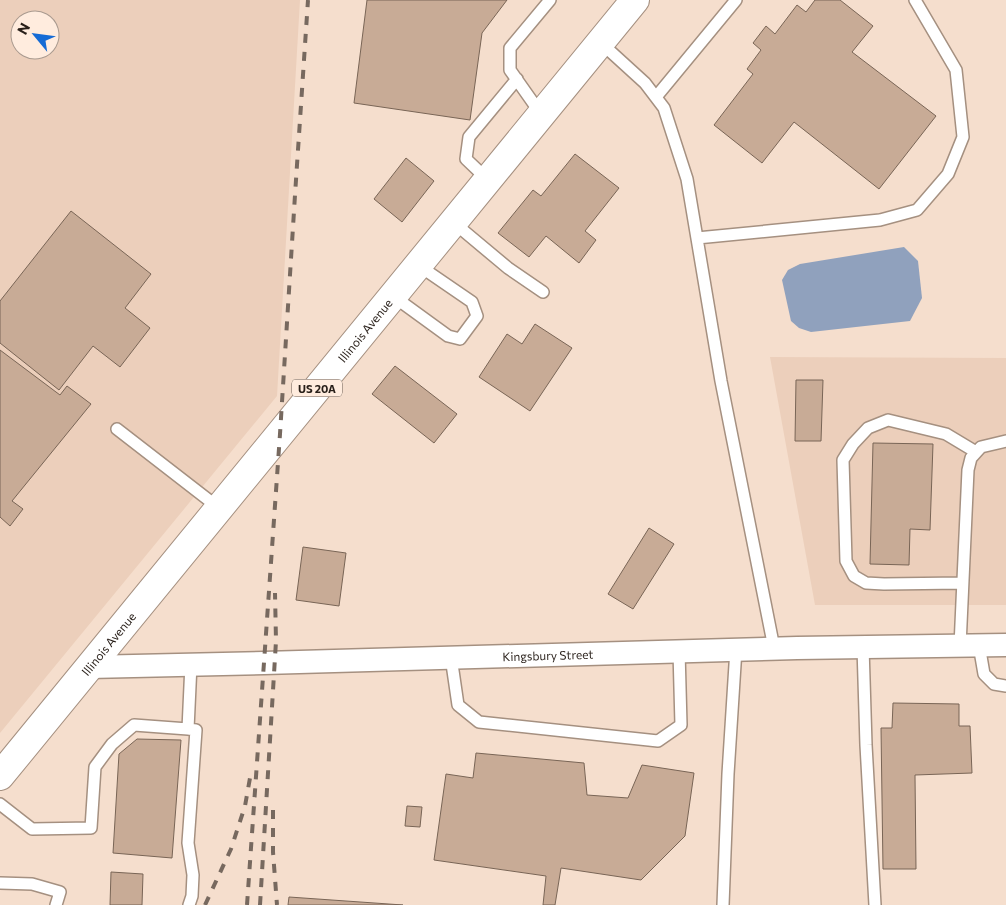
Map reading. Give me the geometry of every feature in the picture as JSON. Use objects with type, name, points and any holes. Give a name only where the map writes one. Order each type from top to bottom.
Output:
[{"type":"main road","name":"Illinois Avenue","points":[[0,776],[635,0]]},
{"type":"street","name":"Kingsbury Street","points":[[89,667],[774,648],[1006,645]]},
{"type":"lane","points":[[541,114],[510,70],[510,48],[550,0]]},
{"type":"lane","points":[[656,97],[736,0]]},
{"type":"lane","points":[[697,238],[880,220],[917,210],[948,174],[964,137],[956,70],[915,0]]},
{"type":"lane","points":[[600,42],[645,83],[664,108],[687,179],[721,381],[774,648]]},
{"type":"lane","points":[[488,180],[466,159],[469,137],[516,80]]},
{"type":"lane","points":[[453,222],[508,268],[543,292]]},
{"type":"lane","points":[[393,296],[448,336],[460,339],[477,316],[472,302],[418,264]]},
{"type":"lane","points":[[962,583],[875,584],[866,583],[854,576],[846,561],[844,460],[853,444],[868,428],[888,420],[946,434],[976,452]]},
{"type":"lane","points":[[117,428],[219,508]]},
{"type":"lane","points":[[1006,441],[981,447],[971,458],[968,470],[962,583],[969,645],[984,674],[994,684],[1006,686]]},
{"type":"lane","points":[[863,647],[866,745],[875,905]]},
{"type":"lane","points":[[723,905],[728,774],[736,649]]},
{"type":"lane","points":[[451,657],[458,705],[479,722],[658,741],[681,725],[680,651]]},
{"type":"lane","points":[[188,729],[191,664]]},
{"type":"lane","points":[[0,804],[32,829],[91,828],[95,768],[112,744],[134,725],[196,730],[188,843],[193,875],[192,896],[189,905]]},
{"type":"lane","points":[[0,884],[32,884],[60,892],[56,905]]},
{"type":"shaded area","points":[[0,0],[300,0],[277,396],[0,733]]},
{"type":"shaded area","points":[[770,357],[1006,358],[1006,605],[815,605]]},
{"type":"water","points":[[904,247],[918,261],[922,298],[910,321],[811,332],[799,328],[791,321],[782,280],[788,270],[800,264]]},
{"type":"building","points":[[367,0],[507,0],[482,33],[470,120],[354,103]]},
{"type":"building","points":[[815,0],[840,0],[873,26],[852,52],[936,116],[879,189],[794,122],[762,163],[714,125],[753,74],[747,69],[761,50],[753,43],[766,26],[775,34],[797,5],[806,12]]},
{"type":"building","points":[[575,154],[619,188],[585,231],[596,240],[579,263],[546,236],[529,257],[498,233],[533,190],[541,196]]},
{"type":"building","points":[[406,158],[434,181],[402,222],[374,199]]},
{"type":"building","points":[[71,211],[151,274],[125,308],[150,328],[120,367],[93,346],[59,390],[0,343],[0,301]]},
{"type":"building","points":[[535,324],[572,348],[530,411],[479,377],[507,334],[522,344]]},
{"type":"building","points":[[0,350],[60,395],[67,386],[91,404],[12,501],[23,509],[10,526],[0,517]]},
{"type":"building","points":[[395,366],[457,414],[434,443],[372,394]]},
{"type":"building","points":[[796,380],[823,380],[821,441],[795,441]]},
{"type":"building","points":[[873,443],[933,444],[930,530],[910,529],[909,565],[870,564]]},
{"type":"building","points":[[649,528],[674,544],[633,609],[608,594]]},
{"type":"building","points":[[303,547],[346,553],[339,606],[296,600]]},
{"type":"building","points":[[893,703],[959,704],[959,726],[970,726],[972,773],[915,775],[916,869],[883,869],[881,728],[892,728]]},
{"type":"building","points":[[137,739],[181,740],[172,858],[113,853],[119,754]]},
{"type":"building","points":[[476,753],[584,763],[587,795],[628,798],[642,765],[694,773],[685,836],[641,880],[561,868],[555,905],[543,905],[546,876],[434,860],[446,774],[473,778]]},
{"type":"building","points":[[407,806],[422,807],[420,827],[405,826]]},
{"type":"building","points":[[111,872],[143,874],[142,905],[110,905]]},
{"type":"building","points":[[289,897],[403,905],[288,905]]},
{"type":"railway","points":[[247,905],[308,0]]},
{"type":"railway","points":[[260,905],[276,641],[275,593]]},
{"type":"railway","points":[[205,905],[231,849],[245,806],[250,778]]},
{"type":"railway","points":[[273,810],[273,852],[277,905]]}]
